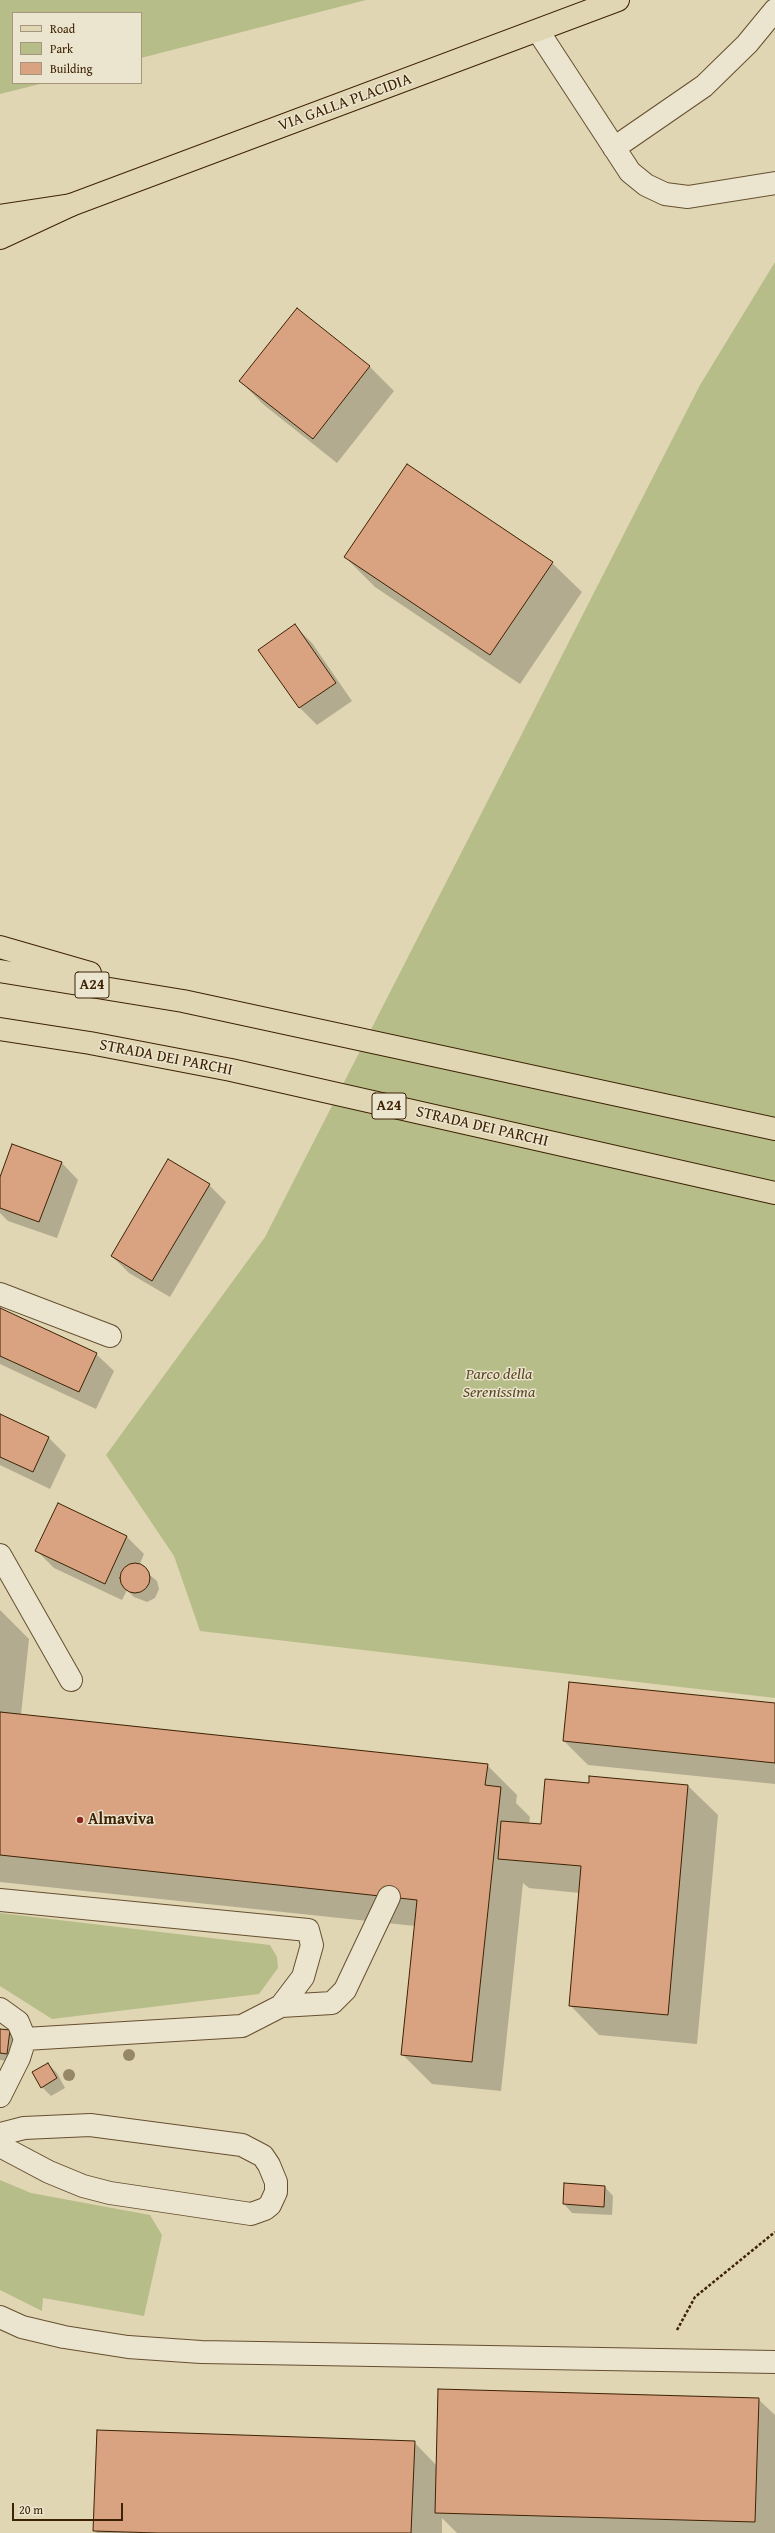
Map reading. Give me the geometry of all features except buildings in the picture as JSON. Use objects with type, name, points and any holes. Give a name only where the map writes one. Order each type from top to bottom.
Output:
[{"type":"main road","name":"VIA GALLA PLACIDIA","points":[[71,205],[618,0]]},
{"type":"main road","points":[[0,216],[71,205]]},
{"type":"main road","points":[[0,238],[71,205]]},
{"type":"main road","points":[[0,947],[184,1001]]},
{"type":"main road","name":"A24","points":[[0,971],[184,1001],[775,1129]]},
{"type":"main road","name":"STRADA DEI PARCHI","points":[[0,1029],[90,1043],[231,1070],[775,1193]]},
{"type":"street","points":[[614,148],[704,86],[746,44],[775,10]]},
{"type":"street","points":[[538,31],[630,172],[638,180],[655,190],[675,196],[699,196],[775,183]]},
{"type":"street","points":[[0,1294],[110,1336]]},
{"type":"street","points":[[0,1555],[71,1680]]},
{"type":"street","points":[[25,2038],[242,2026],[282,2006],[332,2003],[345,1990],[389,1897]]},
{"type":"street","points":[[0,1900],[308,1930],[312,1945],[303,1977],[282,2006]]},
{"type":"street","points":[[0,2009],[18,2022],[25,2038],[19,2058],[0,2096]]},
{"type":"street","points":[[0,2134],[24,2128],[90,2124],[242,2145],[263,2156],[269,2164],[276,2182],[276,2192],[270,2205],[265,2210],[251,2214],[110,2193],[83,2186],[54,2175],[0,2146]]},
{"type":"street","points":[[0,2317],[22,2327],[64,2337],[173,2350],[661,2361],[775,2362]]},
{"type":"path","points":[[661,2361],[695,2296],[775,2232]]},
{"type":"green space","points":[[0,0],[366,0],[142,58],[142,12],[12,12],[12,84],[40,84],[0,94]]},
{"type":"green space","name":"Parco della Serenissima","points":[[775,262],[775,1698],[200,1631],[174,1556],[106,1455],[265,1237],[700,385]]},
{"type":"green space","points":[[0,1913],[270,1945],[277,1957],[278,1968],[259,1994],[52,2019],[0,1986]]},
{"type":"green space","points":[[0,2180],[31,2193],[150,2215],[162,2235],[144,2316],[43,2298],[42,2311],[0,2290]]},
{"type":"place","name":"Almaviva","points":[[80,1820]]}]
